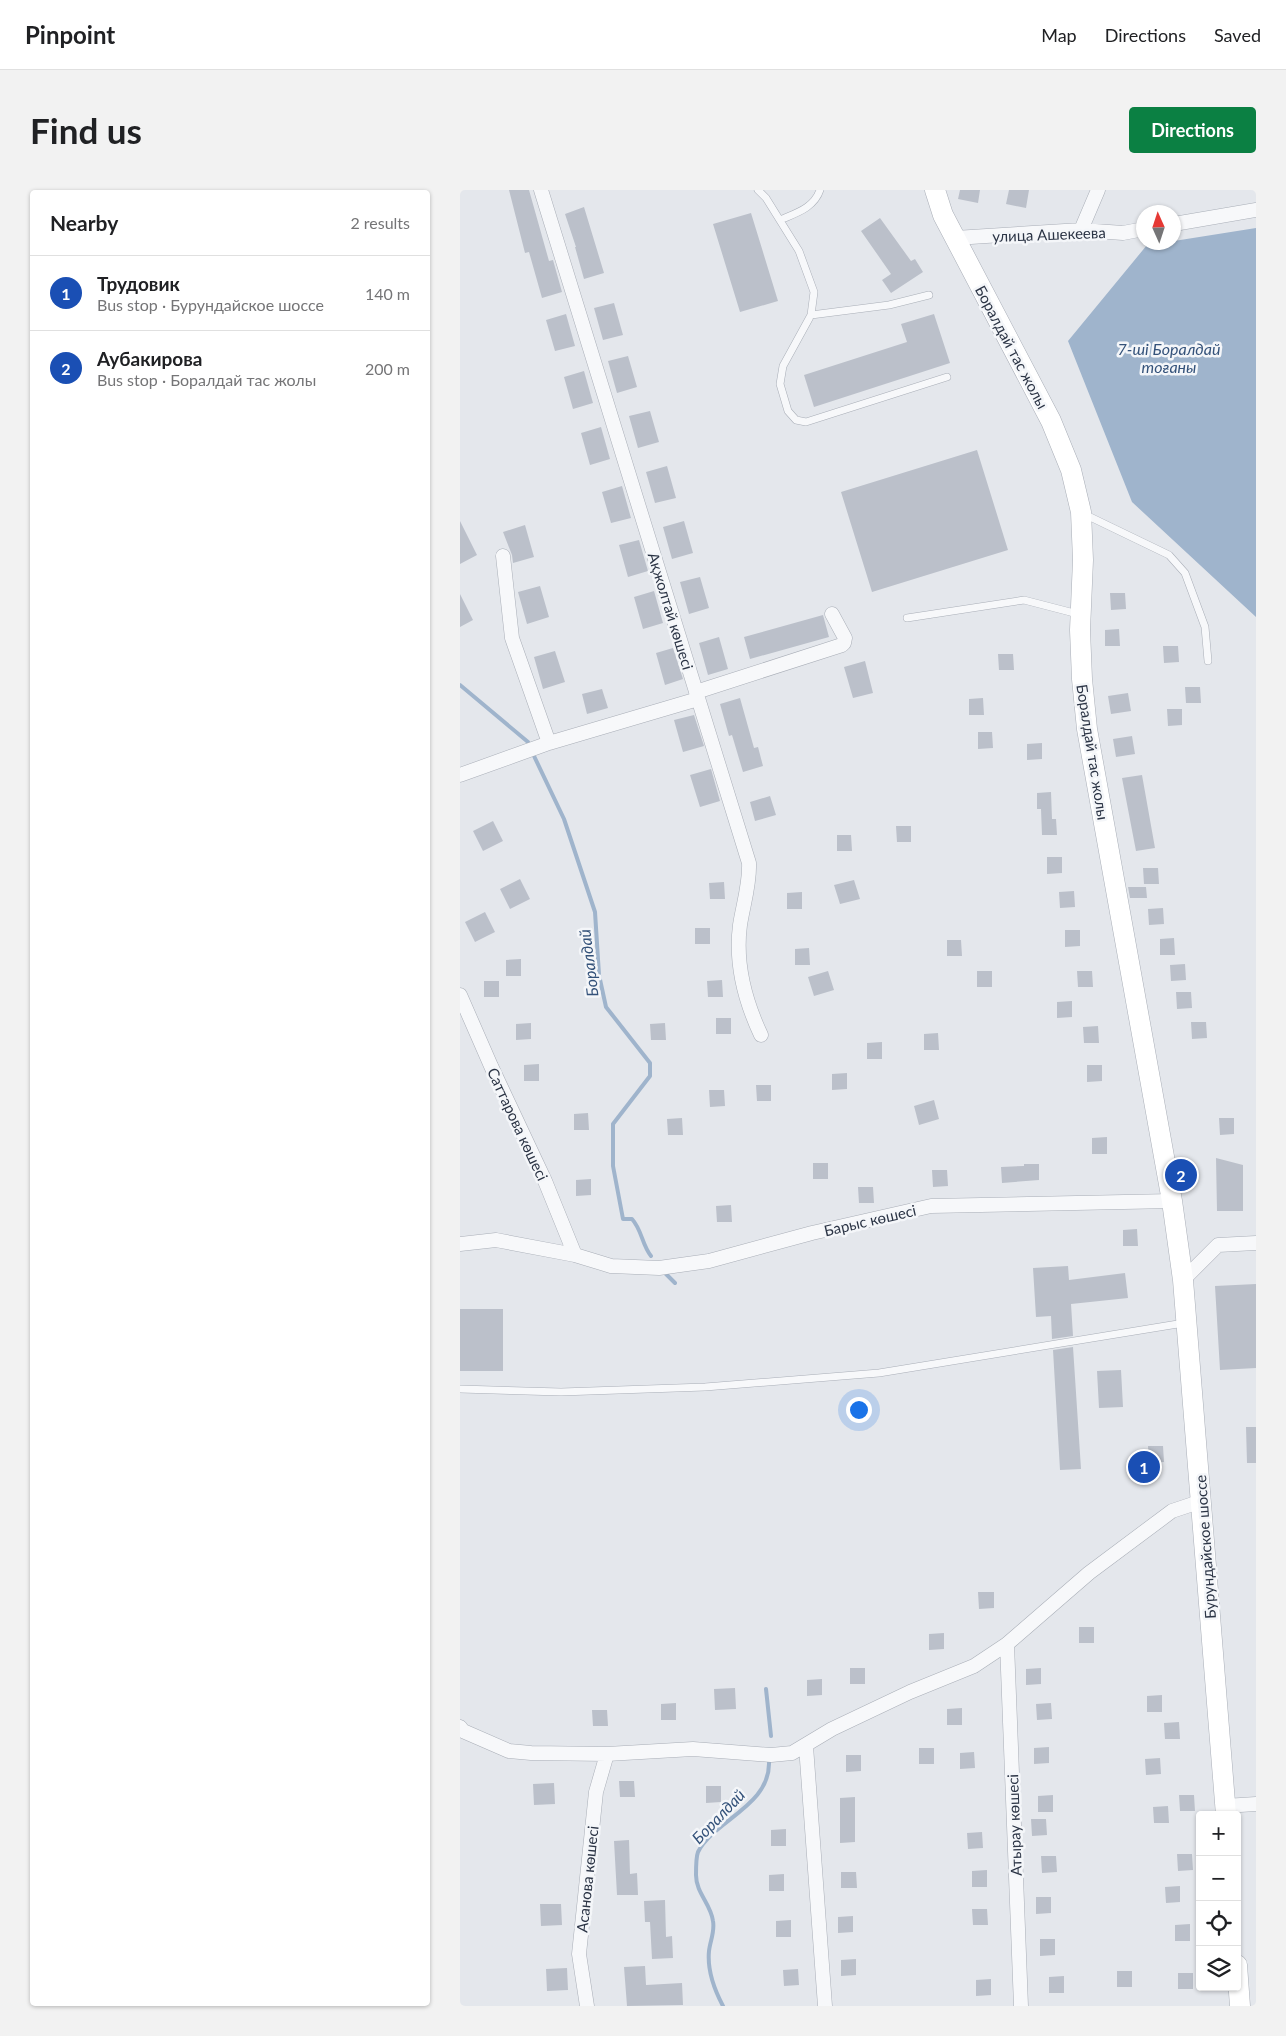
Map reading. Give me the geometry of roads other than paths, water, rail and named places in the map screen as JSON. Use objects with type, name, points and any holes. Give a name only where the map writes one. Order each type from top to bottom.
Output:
[{"type":"main road","name":"Боралдай тас жолы","points":[[935,190],[943,214],[955,238],[1051,421],[1071,470],[1081,512],[1083,560],[1080,615],[1082,680],[1087,729],[1172,1201],[1184,1280]]},
{"type":"main road","name":"Бурундайское шоссе","points":[[1184,1280],[1226,1811]]},
{"type":"main road","points":[[1239,1991],[1240,2006]]},
{"type":"street","name":"Ақжолтай көшесі","points":[[541,190],[749,864],[750,874],[740,927],[739,969],[751,1015],[761,1035]]},
{"type":"street","points":[[1080,230],[1098,190]]},
{"type":"street","points":[[1181,223],[1256,210]]},
{"type":"street","name":"улица Ашекеева","points":[[955,238],[1080,230],[1123,232],[1136,230]]},
{"type":"street","points":[[503,556],[512,638],[549,743]]},
{"type":"street","points":[[460,775],[549,743],[697,696],[842,646],[845,638],[832,614]]},
{"type":"street","name":"Саттарова көшесі","points":[[460,994],[490,1066],[545,1181],[575,1255]]},
{"type":"street","name":"Барыс көшесі","points":[[460,1244],[496,1240],[575,1255],[611,1266],[660,1268],[709,1261],[812,1233],[930,1206],[1172,1201]]},
{"type":"street","points":[[1184,1280],[1218,1245],[1256,1243]]},
{"type":"street","points":[[460,1727],[463,1731],[509,1751],[607,1754],[693,1749],[771,1755],[792,1754],[841,1725],[910,1692],[974,1666],[1007,1644],[1089,1573],[1172,1511],[1202,1501]]},
{"type":"street","name":"Атырау көшесі","points":[[1007,1644],[1021,2006]]},
{"type":"street","points":[[806,1746],[824,2006]]},
{"type":"street","name":"Асанова көшесі","points":[[587,2006],[579,1954],[596,1792],[607,1754]]},
{"type":"street","points":[[1226,1811],[1256,1804]]},
{"type":"lane","points":[[758,190],[766,198],[799,251],[814,292],[811,315],[782,366],[780,384],[788,411],[796,420],[806,422],[946,377]]},
{"type":"lane","points":[[780,220],[817,200],[820,190]]},
{"type":"lane","points":[[811,315],[889,305],[929,295]]},
{"type":"lane","points":[[1081,512],[1169,555],[1185,573],[1205,627],[1208,661]]},
{"type":"lane","points":[[907,618],[1024,600],[1080,615]]},
{"type":"lane","points":[[460,1389],[561,1392],[695,1387],[878,1373],[1187,1323]]},
{"type":"water","name":"7-ші Боралдай тоғаны","points":[[1256,228],[1256,617],[1132,502],[1068,341],[1143,250],[1181,250],[1181,240]]},
{"type":"waterway","name":"Боралдай","points":[[460,685],[528,742]]},
{"type":"waterway","name":"Боралдай","points":[[534,756],[564,819],[595,912],[599,975],[606,1007],[650,1063],[650,1076],[613,1124],[613,1166],[623,1219],[632,1219],[651,1256]]},
{"type":"waterway","name":"Боралдай","points":[[665,1273],[675,1283]]},
{"type":"waterway","name":"Боралдай","points":[[766,1689],[771,1736]]},
{"type":"waterway","name":"Боралдай","points":[[723,2006],[710,1973],[709,1951],[713,1933],[712,1915],[698,1887],[696,1875],[697,1854],[706,1841],[752,1801],[761,1790],[767,1777],[769,1761]]},
{"type":"place","name":"Аубакирова","points":[[1181,1175]]},
{"type":"place","name":"Трудовик","points":[[1144,1467]]}]
